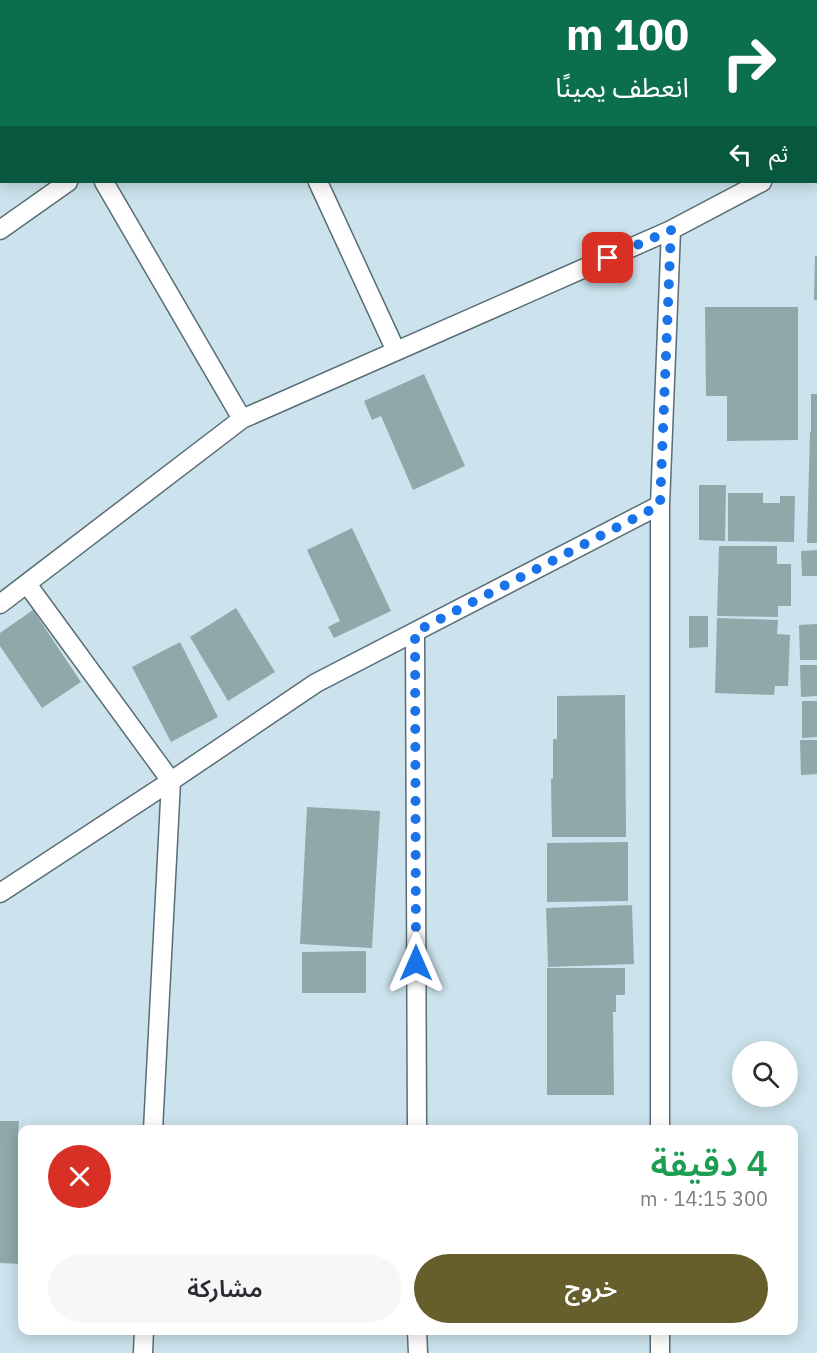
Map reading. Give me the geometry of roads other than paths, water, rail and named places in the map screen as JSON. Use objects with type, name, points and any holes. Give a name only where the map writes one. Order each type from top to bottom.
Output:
[{"type":"street","points":[[0,230],[67,183]]},
{"type":"street","points":[[105,183],[242,419]]},
{"type":"street","points":[[318,183],[396,351]]},
{"type":"street","points":[[0,604],[242,419],[671,230],[760,183]]},
{"type":"street","points":[[660,1125],[660,505],[671,230]]},
{"type":"street","points":[[0,893],[316,683],[660,505]]},
{"type":"street","points":[[27,584],[171,781],[153,1125]]},
{"type":"street","points":[[415,632],[417,1125]]},
{"type":"street","points":[[142,1353],[144,1335]]},
{"type":"street","points":[[417,1335],[418,1353]]},
{"type":"street","points":[[660,1335],[660,1353]]}]
